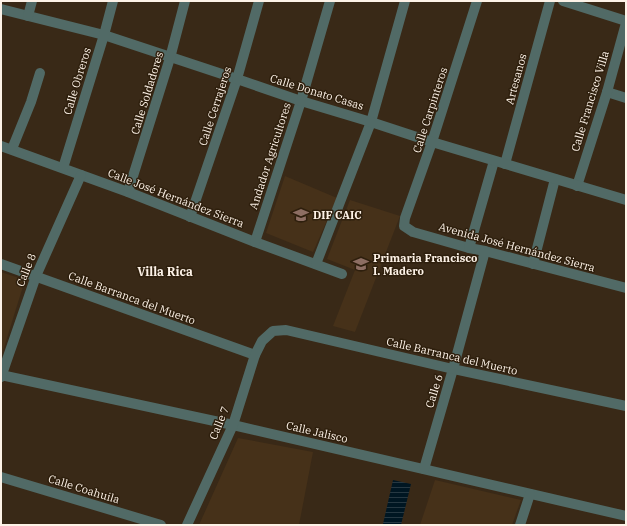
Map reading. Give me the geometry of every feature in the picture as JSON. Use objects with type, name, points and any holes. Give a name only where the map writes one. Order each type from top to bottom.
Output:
[{"type":"street","points":[[28,16],[32,1]]},
{"type":"street","name":"Calle Obreros","points":[[63,168],[113,1]]},
{"type":"street","name":"Calle Soldadores","points":[[128,192],[170,58],[185,1]]},
{"type":"street","name":"Calle Cerrajeros","points":[[190,217],[237,79],[259,1]]},
{"type":"street","name":"Andador Agricultores","points":[[255,242],[301,101],[330,1]]},
{"type":"street","points":[[316,264],[371,122],[405,1]]},
{"type":"street","name":"Calle Carpinteros","points":[[404,226],[405,218],[432,142],[477,1]]},
{"type":"street","name":"Artesanos","points":[[505,164],[550,1]]},
{"type":"street","points":[[563,1],[626,22]]},
{"type":"street","name":"Calle Donato Casas","points":[[1,9],[104,35],[301,101],[626,200]]},
{"type":"street","name":"Calle Francisco Villa","points":[[577,186],[607,92],[626,22]]},
{"type":"street","points":[[12,149],[31,102],[40,73]]},
{"type":"street","points":[[607,92],[626,98]]},
{"type":"street","name":"Calle José Hernández Sierra","points":[[1,146],[128,192],[255,242],[342,274]]},
{"type":"street","points":[[469,248],[494,161]]},
{"type":"street","name":"Calle 8","points":[[1,376],[36,276],[81,175]]},
{"type":"street","points":[[533,264],[555,179]]},
{"type":"street","name":"Avenida José Hernández Sierra","points":[[404,226],[413,232],[469,248],[626,288]]},
{"type":"street","name":"Calle 6","points":[[424,469],[485,251]]},
{"type":"street","name":"Calle Barranca del Muerto","points":[[1,264],[255,355]]},
{"type":"street","name":"Calle Barranca del Muerto","points":[[272,331],[286,330],[453,369],[626,406]]},
{"type":"street","name":"Calle 7","points":[[187,525],[232,425],[255,355],[262,341],[272,331]]},
{"type":"street","name":"Calle Jalisco","points":[[1,376],[232,425],[626,516]]},
{"type":"street","name":"Calle Coahuila","points":[[1,477],[161,525]]},
{"type":"street","points":[[520,525],[530,494]]},
{"type":"shaded area","name":"DIF CAIC","points":[[285,176],[337,198],[313,252],[266,233]]},
{"type":"shaded area","name":"Primaria Francisco I. Madero","points":[[350,200],[400,216],[355,332],[333,326],[355,270],[327,259]]},
{"type":"shaded area","points":[[1,272],[25,280],[1,357]]},
{"type":"shaded area","points":[[238,438],[313,452],[299,525],[199,525]]},
{"type":"shaded area","points":[[435,480],[521,500],[512,525],[420,525]]},
{"type":"water","points":[[393,480],[411,484],[401,525],[383,524]]},
{"type":"place","name":"DIF CAIC","points":[[301,215]]},
{"type":"place","name":"Primaria Francisco I. Madero","points":[[361,264]]},
{"type":"district","name":"Villa Rica","points":[[165,272]]}]
